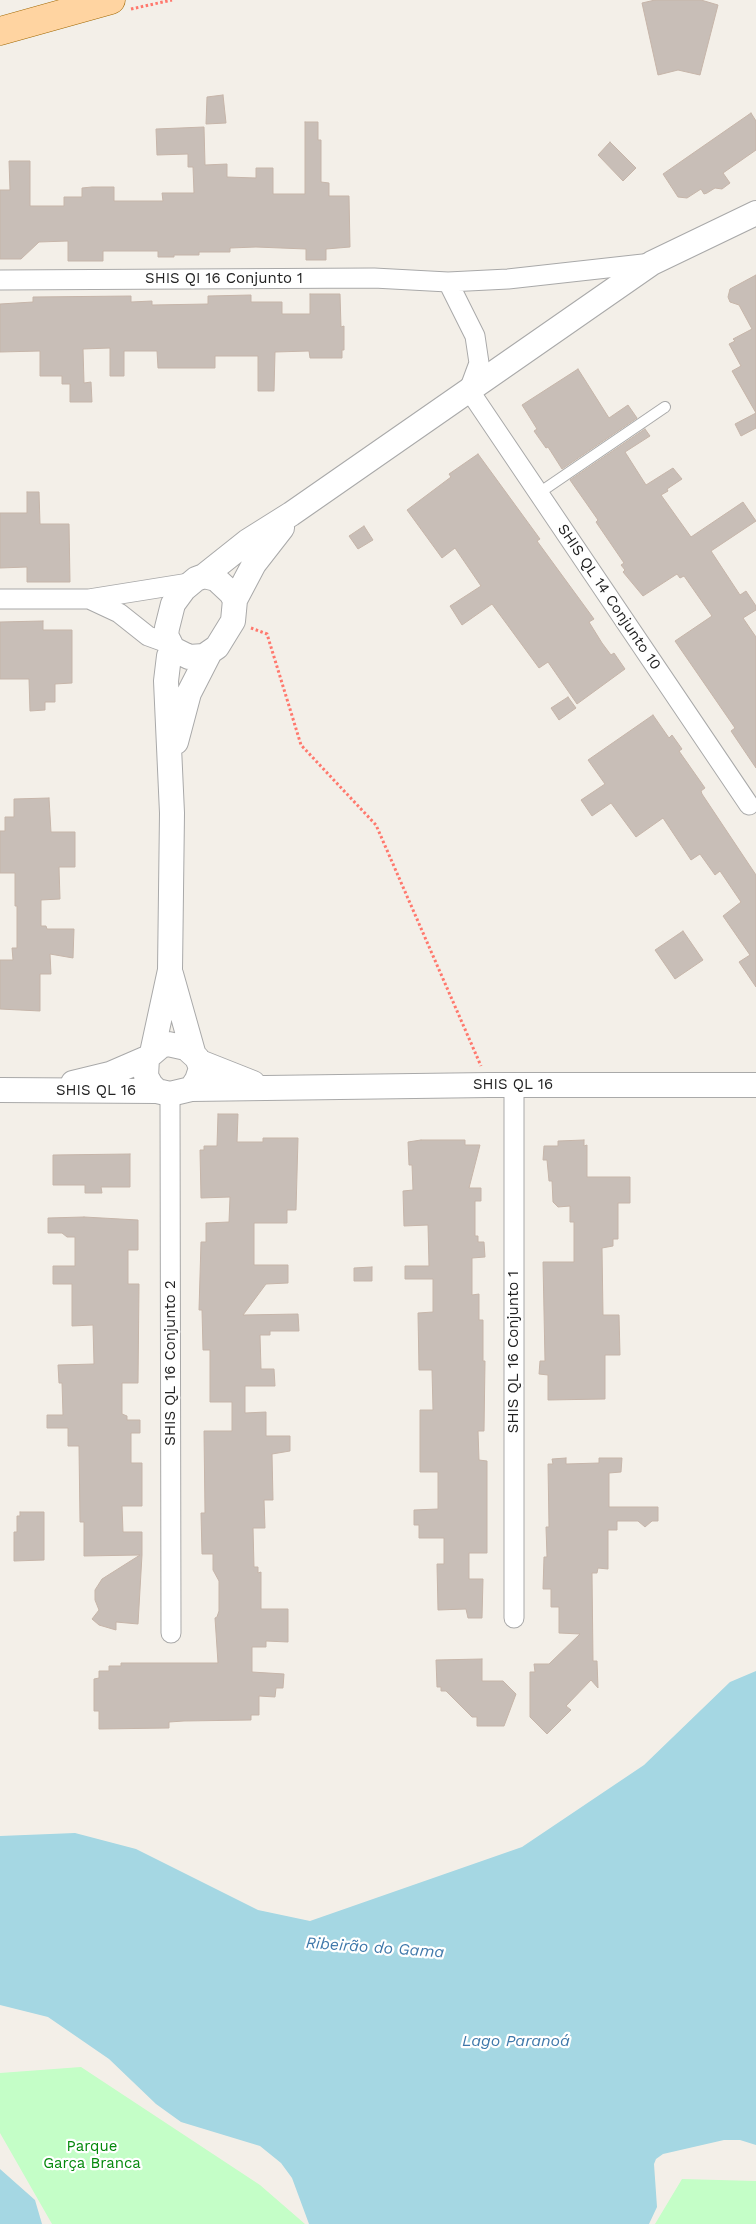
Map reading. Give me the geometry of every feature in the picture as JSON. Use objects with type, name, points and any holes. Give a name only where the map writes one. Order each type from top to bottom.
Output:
[{"type":"main road","points":[[0,31],[110,0]]},
{"type":"street","points":[[170,970],[196,1057],[198,1080],[173,1091],[146,1076],[170,970],[171,756],[167,739],[166,681],[172,646],[166,635],[173,604],[196,580],[248,541],[291,514],[652,263],[756,213]]},
{"type":"street","name":"SHIS QI 16 Conjunto 1","points":[[0,280],[374,278],[448,282],[508,279],[652,263]]},
{"type":"street","points":[[448,282],[475,336],[479,362],[469,390]]},
{"type":"street","name":"SHIS QL 14 Conjunto 10","points":[[469,390],[750,805]]},
{"type":"street","points":[[89,599],[119,613],[148,636],[172,646],[189,657],[204,656],[225,637],[234,611],[259,556],[291,514]]},
{"type":"street","points":[[0,599],[89,599],[196,580],[216,579],[226,586],[234,611]]},
{"type":"street","points":[[171,756],[189,693],[210,652]]},
{"type":"street","points":[[150,1056],[160,1046],[175,1044],[196,1057]]},
{"type":"street","name":"SHIS QL 16","points":[[34,1090],[94,1078],[150,1056]]},
{"type":"street","name":"SHIS QL 16","points":[[196,1057],[269,1088]]},
{"type":"street","name":"SHIS QL 16","points":[[0,1090],[84,1092],[489,1085],[756,1085]]},
{"type":"street","name":"SHIS QL 16 Conjunto 1","points":[[514,1086],[514,1618]]},
{"type":"street","name":"SHIS QL 16 Conjunto 2","points":[[171,1633],[173,1091]]},
{"type":"lane","points":[[539,493],[665,407]]},
{"type":"path","points":[[234,611],[267,634],[301,745],[376,825],[489,1085]]},
{"type":"green space","name":"Parque Garça Branca","points":[[81,2067],[260,2185],[305,2224],[52,2224],[0,2133],[0,2073]]},
{"type":"green space","points":[[682,2179],[756,2181],[756,2224],[655,2224]]},
{"type":"water","name":"Lago Paranoá","points":[[756,1671],[756,2145],[740,2140],[724,2140],[663,2154],[656,2159],[654,2164],[657,2207],[649,2224],[309,2224],[292,2178],[281,2163],[260,2146],[181,2122],[156,2104],[109,2059],[48,2017],[0,2005],[0,1836],[75,1833],[136,1849],[258,1910],[310,1921],[522,1847],[644,1765],[730,1682]]},
{"type":"water","points":[[0,2169],[35,2200],[42,2224],[0,2224]]},
{"type":"building","points":[[655,0],[701,0],[718,5],[700,75],[678,70],[658,75],[642,3]]},
{"type":"building","points":[[223,95],[226,123],[206,124],[207,97]]},
{"type":"building","points":[[751,113],[756,121],[756,150],[723,173],[730,183],[722,189],[715,188],[704,194],[701,189],[687,198],[678,197],[663,174]]},
{"type":"building","points":[[305,122],[318,122],[318,140],[321,140],[321,182],[329,183],[329,196],[349,196],[350,247],[326,249],[326,260],[306,260],[306,249],[256,247],[230,248],[230,252],[199,252],[199,255],[174,255],[174,257],[158,257],[158,251],[103,251],[103,261],[68,261],[68,241],[39,242],[21,259],[0,259],[0,190],[10,190],[9,161],[30,161],[30,206],[64,206],[64,197],[82,197],[82,188],[92,187],[114,187],[114,201],[163,201],[162,193],[194,193],[193,167],[188,167],[188,154],[157,155],[156,129],[204,127],[205,165],[227,164],[227,177],[256,178],[256,168],[273,168],[273,194],[305,194]]},
{"type":"building","points":[[610,142],[636,168],[623,181],[598,155]]},
{"type":"building","points":[[756,275],[756,413],[732,371],[741,366],[729,344],[735,341],[733,339],[752,329],[739,305],[730,302],[728,297],[730,289]]},
{"type":"building","points":[[310,294],[340,294],[341,327],[344,326],[342,358],[310,358],[309,351],[275,352],[274,391],[258,391],[258,356],[215,356],[215,368],[158,368],[157,351],[124,351],[124,376],[110,376],[110,348],[83,349],[84,383],[91,382],[92,402],[70,402],[70,384],[62,384],[62,376],[40,376],[40,351],[0,352],[0,304],[33,302],[33,297],[131,296],[131,302],[152,301],[152,305],[208,304],[208,296],[251,295],[251,302],[282,302],[282,314],[310,314]]},
{"type":"building","points":[[578,369],[609,418],[628,405],[637,418],[562,469],[548,447],[546,448],[534,431],[537,429],[522,405]]},
{"type":"building","points":[[756,413],[756,428],[741,436],[735,424]]},
{"type":"building","points":[[645,429],[650,436],[625,452],[646,485],[673,468],[682,479],[661,495],[691,537],[743,502],[756,521],[711,551],[740,595],[746,591],[756,606],[756,610],[743,618],[756,637],[756,768],[731,731],[735,728],[675,641],[712,616],[684,576],[680,578],[677,574],[643,596],[623,572],[625,570],[621,565],[624,563],[596,522],[598,520],[570,480]]},
{"type":"building","points":[[478,454],[540,539],[537,541],[594,619],[589,622],[602,643],[611,655],[614,653],[625,669],[577,704],[548,662],[539,668],[492,604],[462,625],[450,606],[481,586],[455,548],[442,558],[407,510],[451,477],[449,474]]},
{"type":"building","points":[[27,492],[39,492],[40,524],[69,524],[70,582],[27,582],[27,567],[0,568],[0,513],[27,513]]},
{"type":"building","points":[[364,526],[373,540],[358,549],[349,536]]},
{"type":"building","points":[[43,621],[43,630],[72,630],[72,683],[55,684],[55,702],[45,702],[45,710],[30,711],[29,679],[0,679],[0,622]]},
{"type":"building","points":[[568,697],[576,708],[559,720],[551,708]]},
{"type":"building","points":[[653,715],[669,738],[672,735],[682,749],[679,751],[705,788],[701,791],[702,794],[756,875],[756,987],[739,962],[750,955],[723,916],[741,902],[720,871],[715,875],[700,854],[691,860],[663,818],[636,837],[611,803],[592,816],[581,800],[605,784],[588,760]]},
{"type":"building","points":[[49,798],[51,832],[75,832],[75,867],[59,867],[60,899],[41,900],[41,926],[46,926],[47,929],[74,929],[73,958],[50,954],[51,974],[40,974],[40,1011],[0,1009],[0,960],[13,960],[12,948],[17,948],[17,906],[15,906],[15,873],[0,873],[0,831],[5,831],[5,817],[14,817],[14,799]]},
{"type":"building","points":[[683,931],[703,960],[675,979],[655,950]]},
{"type":"building","points":[[218,1114],[238,1114],[237,1142],[263,1142],[263,1138],[298,1138],[296,1210],[287,1210],[287,1223],[254,1223],[254,1265],[288,1265],[288,1283],[266,1284],[243,1315],[298,1314],[299,1331],[270,1331],[270,1335],[260,1335],[261,1369],[274,1369],[275,1386],[245,1386],[245,1413],[266,1412],[266,1436],[290,1436],[290,1451],[272,1454],[273,1500],[264,1500],[265,1528],[253,1528],[254,1567],[258,1567],[258,1573],[261,1572],[261,1609],[288,1609],[288,1642],[266,1641],[266,1647],[252,1647],[252,1672],[284,1674],[283,1688],[276,1688],[275,1697],[259,1696],[259,1715],[251,1715],[251,1720],[169,1722],[169,1728],[99,1729],[99,1711],[94,1711],[94,1679],[99,1678],[99,1671],[109,1671],[109,1666],[121,1666],[121,1663],[218,1663],[215,1618],[219,1611],[219,1581],[213,1570],[213,1554],[202,1554],[201,1513],[205,1513],[204,1431],[232,1431],[232,1402],[210,1402],[210,1350],[203,1350],[202,1310],[199,1310],[201,1242],[206,1242],[206,1223],[229,1222],[230,1197],[201,1198],[200,1150],[204,1150],[204,1146],[217,1146]]},
{"type":"building","points":[[421,1140],[465,1140],[465,1145],[480,1145],[469,1188],[481,1188],[481,1201],[475,1201],[475,1236],[478,1236],[478,1242],[484,1242],[485,1257],[472,1258],[472,1295],[479,1294],[479,1320],[483,1320],[483,1361],[485,1361],[484,1431],[478,1431],[479,1460],[487,1461],[487,1553],[469,1553],[469,1579],[483,1579],[482,1618],[468,1618],[466,1609],[438,1610],[437,1564],[444,1564],[444,1538],[419,1538],[419,1525],[414,1525],[414,1510],[438,1509],[438,1472],[420,1472],[420,1410],[433,1410],[432,1370],[419,1370],[418,1313],[433,1312],[433,1279],[405,1279],[405,1266],[429,1266],[428,1225],[404,1226],[403,1191],[413,1190],[412,1165],[409,1165],[408,1142]]},
{"type":"building","points":[[584,1140],[584,1146],[587,1145],[587,1177],[630,1177],[630,1203],[618,1203],[618,1239],[613,1239],[613,1246],[602,1248],[603,1315],[619,1315],[620,1355],[605,1355],[605,1399],[548,1400],[548,1375],[539,1374],[540,1361],[545,1361],[543,1262],[574,1262],[574,1222],[570,1222],[570,1206],[558,1207],[553,1202],[552,1181],[549,1181],[547,1160],[543,1160],[544,1146],[558,1146],[558,1141]]},
{"type":"building","points":[[130,1154],[130,1187],[101,1187],[102,1193],[85,1193],[85,1185],[53,1185],[53,1155]]},
{"type":"building","points":[[84,1217],[138,1220],[138,1250],[128,1250],[128,1284],[139,1284],[138,1383],[122,1383],[122,1414],[127,1416],[127,1420],[140,1420],[140,1433],[131,1433],[131,1463],[142,1463],[142,1506],[122,1506],[123,1532],[142,1532],[142,1555],[138,1624],[116,1622],[116,1630],[99,1625],[92,1619],[99,1610],[95,1600],[95,1590],[102,1579],[140,1555],[84,1556],[84,1522],[80,1522],[79,1446],[68,1446],[68,1428],[47,1428],[47,1415],[63,1415],[62,1383],[59,1383],[58,1365],[94,1364],[93,1325],[72,1326],[72,1284],[53,1284],[53,1266],[75,1266],[75,1237],[67,1237],[62,1233],[48,1233],[48,1218]]},
{"type":"building","points":[[372,1267],[372,1281],[354,1281],[354,1268]]},
{"type":"building","points":[[566,1458],[566,1464],[599,1463],[599,1458],[622,1458],[621,1472],[609,1473],[609,1507],[658,1507],[658,1521],[652,1521],[645,1527],[638,1521],[617,1521],[617,1530],[608,1530],[608,1569],[598,1568],[597,1573],[592,1573],[593,1661],[597,1661],[598,1688],[591,1680],[566,1706],[571,1710],[547,1734],[530,1717],[530,1672],[535,1672],[534,1664],[549,1664],[580,1634],[559,1633],[559,1607],[551,1607],[551,1589],[543,1589],[544,1557],[547,1557],[546,1527],[549,1527],[548,1464],[553,1464],[552,1459]]},
{"type":"building","points":[[20,1512],[44,1512],[44,1560],[14,1561],[14,1532],[17,1532],[17,1516],[20,1516]]},
{"type":"building","points":[[482,1659],[482,1681],[503,1681],[516,1694],[504,1726],[477,1726],[477,1717],[472,1717],[446,1691],[441,1691],[441,1687],[437,1687],[436,1660]]},
{"type":"water label","name":"Ribeirão do Gama","points":[[375,1948]]}]
